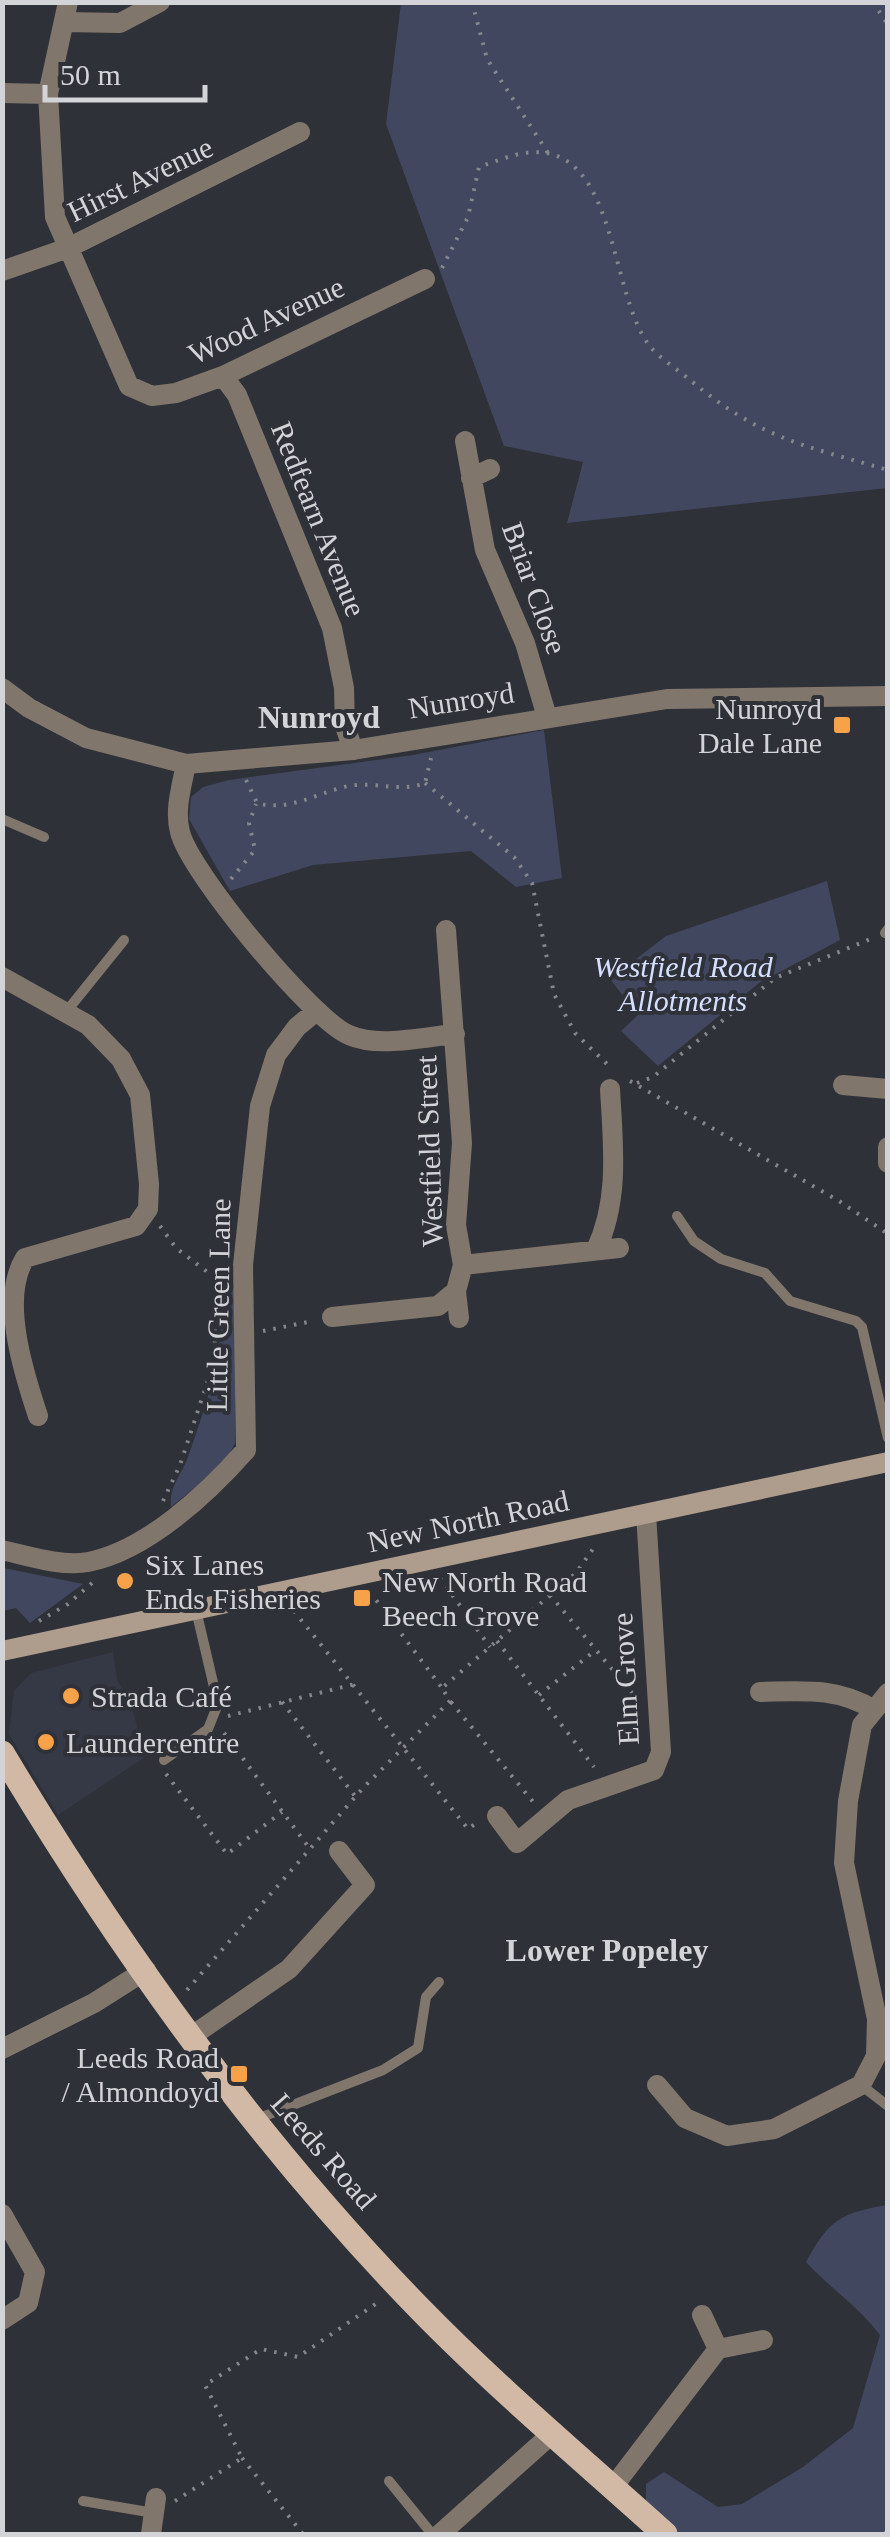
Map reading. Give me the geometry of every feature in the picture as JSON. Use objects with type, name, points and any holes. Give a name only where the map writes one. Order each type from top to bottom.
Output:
[{"type":"main road","name":"New North Road","points":[[2,1651],[888,1462]]},
{"type":"main road","name":"Leeds Road","points":[[2,1753],[103,1912],[189,2038],[253,2121],[401,2288],[665,2534]]},
{"type":"street","points":[[68,248],[55,217],[48,94],[66,12],[120,22],[160,2]]},
{"type":"street","points":[[2,93],[48,94]]},
{"type":"street","name":"Hirst Avenue","points":[[2,271],[68,248],[300,132]]},
{"type":"street","name":"Wood Avenue","points":[[68,248],[129,386],[152,396],[176,393],[223,376],[425,278]]},
{"type":"street","name":"Redfearn Avenue","points":[[223,376],[252,430],[332,628],[353,750]]},
{"type":"street","name":"Briar Close","points":[[465,441],[481,474],[485,550],[525,643],[547,717]]},
{"type":"street","name":"Nunroyd","points":[[2,688],[29,708],[86,738],[186,764],[353,750],[666,699],[888,696]]},
{"type":"street","points":[[186,764],[179,798],[180,832],[198,870],[316,1012]]},
{"type":"street","name":"Westfield Street","points":[[446,930],[462,1143],[456,1225],[464,1265],[456,1291],[459,1318]]},
{"type":"street","points":[[3,979],[88,1025],[121,1059],[140,1095],[148,1209],[136,1226],[25,1258],[8,1270],[20,1362],[38,1416]]},
{"type":"street","name":"Westfield Street","points":[[316,1012],[349,1036],[380,1040],[455,1034]]},
{"type":"street","name":"Little Green Lane","points":[[2,1550],[84,1563],[124,1551],[167,1520],[246,1450],[243,1284],[260,1106],[276,1056],[296,1027],[316,1012]]},
{"type":"street","points":[[596,1250],[609,1223],[615,1181],[617,1080]]},
{"type":"street","points":[[844,1085],[888,1088]]},
{"type":"street","points":[[888,1147],[888,1163]]},
{"type":"street","name":"Westfield Street","points":[[464,1265],[619,1248]]},
{"type":"street","points":[[332,1318],[438,1306],[456,1291]]},
{"type":"street","name":"Elm Grove","points":[[497,1816],[517,1842],[568,1800],[654,1770],[661,1752],[646,1514]]},
{"type":"street","points":[[657,2085],[685,2118],[727,2136],[774,2129],[861,2085],[876,2056],[880,1984],[844,1863],[848,1802],[862,1725],[881,1701],[822,1691],[760,1692]]},
{"type":"street","points":[[189,2038],[290,1969],[365,1885],[339,1852]]},
{"type":"street","points":[[2,2049],[94,2003],[146,1970]]},
{"type":"street","points":[[2,2214],[35,2272],[28,2303],[2,2320]]},
{"type":"street","points":[[702,2316],[718,2349]]},
{"type":"street","points":[[613,2487],[718,2349],[763,2340]]},
{"type":"street","points":[[436,2534],[554,2432]]},
{"type":"lane","points":[[2,819],[44,836]]},
{"type":"lane","points":[[66,1013],[124,940]]},
{"type":"lane","points":[[677,1216],[694,1241],[721,1260],[766,1273],[790,1301],[862,1327],[888,1438]]},
{"type":"lane","points":[[164,1760],[216,1719],[218,1704],[196,1610]]},
{"type":"lane","points":[[253,2121],[382,2070],[418,2048],[426,1996],[439,1982]]},
{"type":"lane","points":[[861,2085],[888,2106]]},
{"type":"lane","points":[[389,2481],[436,2534]]},
{"type":"lane","points":[[83,2501],[153,2515]]},
{"type":"path","points":[[472,2],[487,59],[548,153]]},
{"type":"path","points":[[873,2],[888,25]]},
{"type":"path","points":[[425,278],[436,274],[452,255],[468,216],[479,167],[519,154],[548,153],[576,167],[606,217],[621,287],[649,346],[731,414],[796,446],[888,470]]},
{"type":"path","points":[[425,783],[431,763],[428,736]]},
{"type":"path","points":[[215,892],[254,850],[248,823],[256,803],[238,762]]},
{"type":"path","points":[[256,803],[276,808],[347,786],[382,783],[407,790],[425,783]]},
{"type":"path","points":[[425,783],[514,858],[532,883],[554,994],[575,1033],[617,1080],[635,1084],[839,1201],[888,1234]]},
{"type":"path","points":[[635,1084],[653,1077],[776,978],[886,931]]},
{"type":"path","points":[[148,1209],[176,1248],[214,1277],[243,1284]]},
{"type":"path","points":[[167,1520],[164,1491],[180,1465],[215,1359],[214,1277]]},
{"type":"path","points":[[244,1335],[332,1318]]},
{"type":"path","points":[[442,1688],[576,1573],[611,1521]]},
{"type":"path","points":[[34,1644],[37,1622],[68,1604],[98,1576],[108,1556]]},
{"type":"path","points":[[426,1560],[490,1647]]},
{"type":"path","points":[[357,1575],[450,1701],[546,1818]]},
{"type":"path","points":[[278,1592],[468,1829]]},
{"type":"path","points":[[550,1595],[659,1726]]},
{"type":"path","points":[[497,1641],[609,1787]]},
{"type":"path","points":[[538,1695],[596,1650]]},
{"type":"path","points":[[310,1849],[216,1719],[354,1684]]},
{"type":"path","points":[[171,2010],[356,1796],[450,1701]]},
{"type":"path","points":[[282,1702],[356,1796]]},
{"type":"path","points":[[164,1760],[168,1780],[226,1854],[282,1812]]},
{"type":"path","points":[[303,2534],[242,2458],[205,2384],[261,2350],[298,2357],[401,2288]]},
{"type":"path","points":[[153,2515],[242,2458]]},
{"type":"shaded area","points":[[113,1652],[117,1680],[131,1704],[145,1757],[58,1815],[9,1734],[14,1691],[31,1673]]},
{"type":"green space","points":[[401,3],[887,3],[887,488],[567,523],[583,462],[504,446],[386,124]]},
{"type":"green space","points":[[544,730],[562,878],[516,887],[471,851],[313,865],[230,891],[189,819],[191,797],[203,787],[229,780],[413,755]]},
{"type":"green space","name":"Westfield Road Allotments","points":[[827,881],[840,940],[759,983],[658,1066],[621,1031],[638,1015],[610,979],[666,936]]},
{"type":"green space","points":[[220,1282],[235,1289],[235,1443],[226,1462],[171,1507],[174,1487],[188,1457],[215,1371],[221,1329]]},
{"type":"green space","points":[[3,1568],[83,1584],[30,1623],[16,1608],[3,1611]]},
{"type":"green space","points":[[887,2205],[887,2534],[680,2534],[646,2504],[646,2484],[664,2472],[718,2507],[742,2504],[803,2467],[853,2428],[880,2335],[806,2262],[822,2236],[838,2221],[858,2211]]},
{"type":"place","name":"Nunroyd Dale Lane","points":[[842,725]]},
{"type":"place","name":"Six Lanes Ends Fisheries","points":[[125,1581]]},
{"type":"place","name":"New North Road Beech Grove","points":[[362,1598]]},
{"type":"place","name":"Strada Café","points":[[71,1696]]},
{"type":"place","name":"Laundercentre","points":[[46,1742]]},
{"type":"place","name":"Leeds Road / Almondoyd","points":[[239,2074]]},
{"type":"district","name":"Nunroyd","points":[[319,717]]},
{"type":"district","name":"Lower Popeley","points":[[607,1950]]}]
